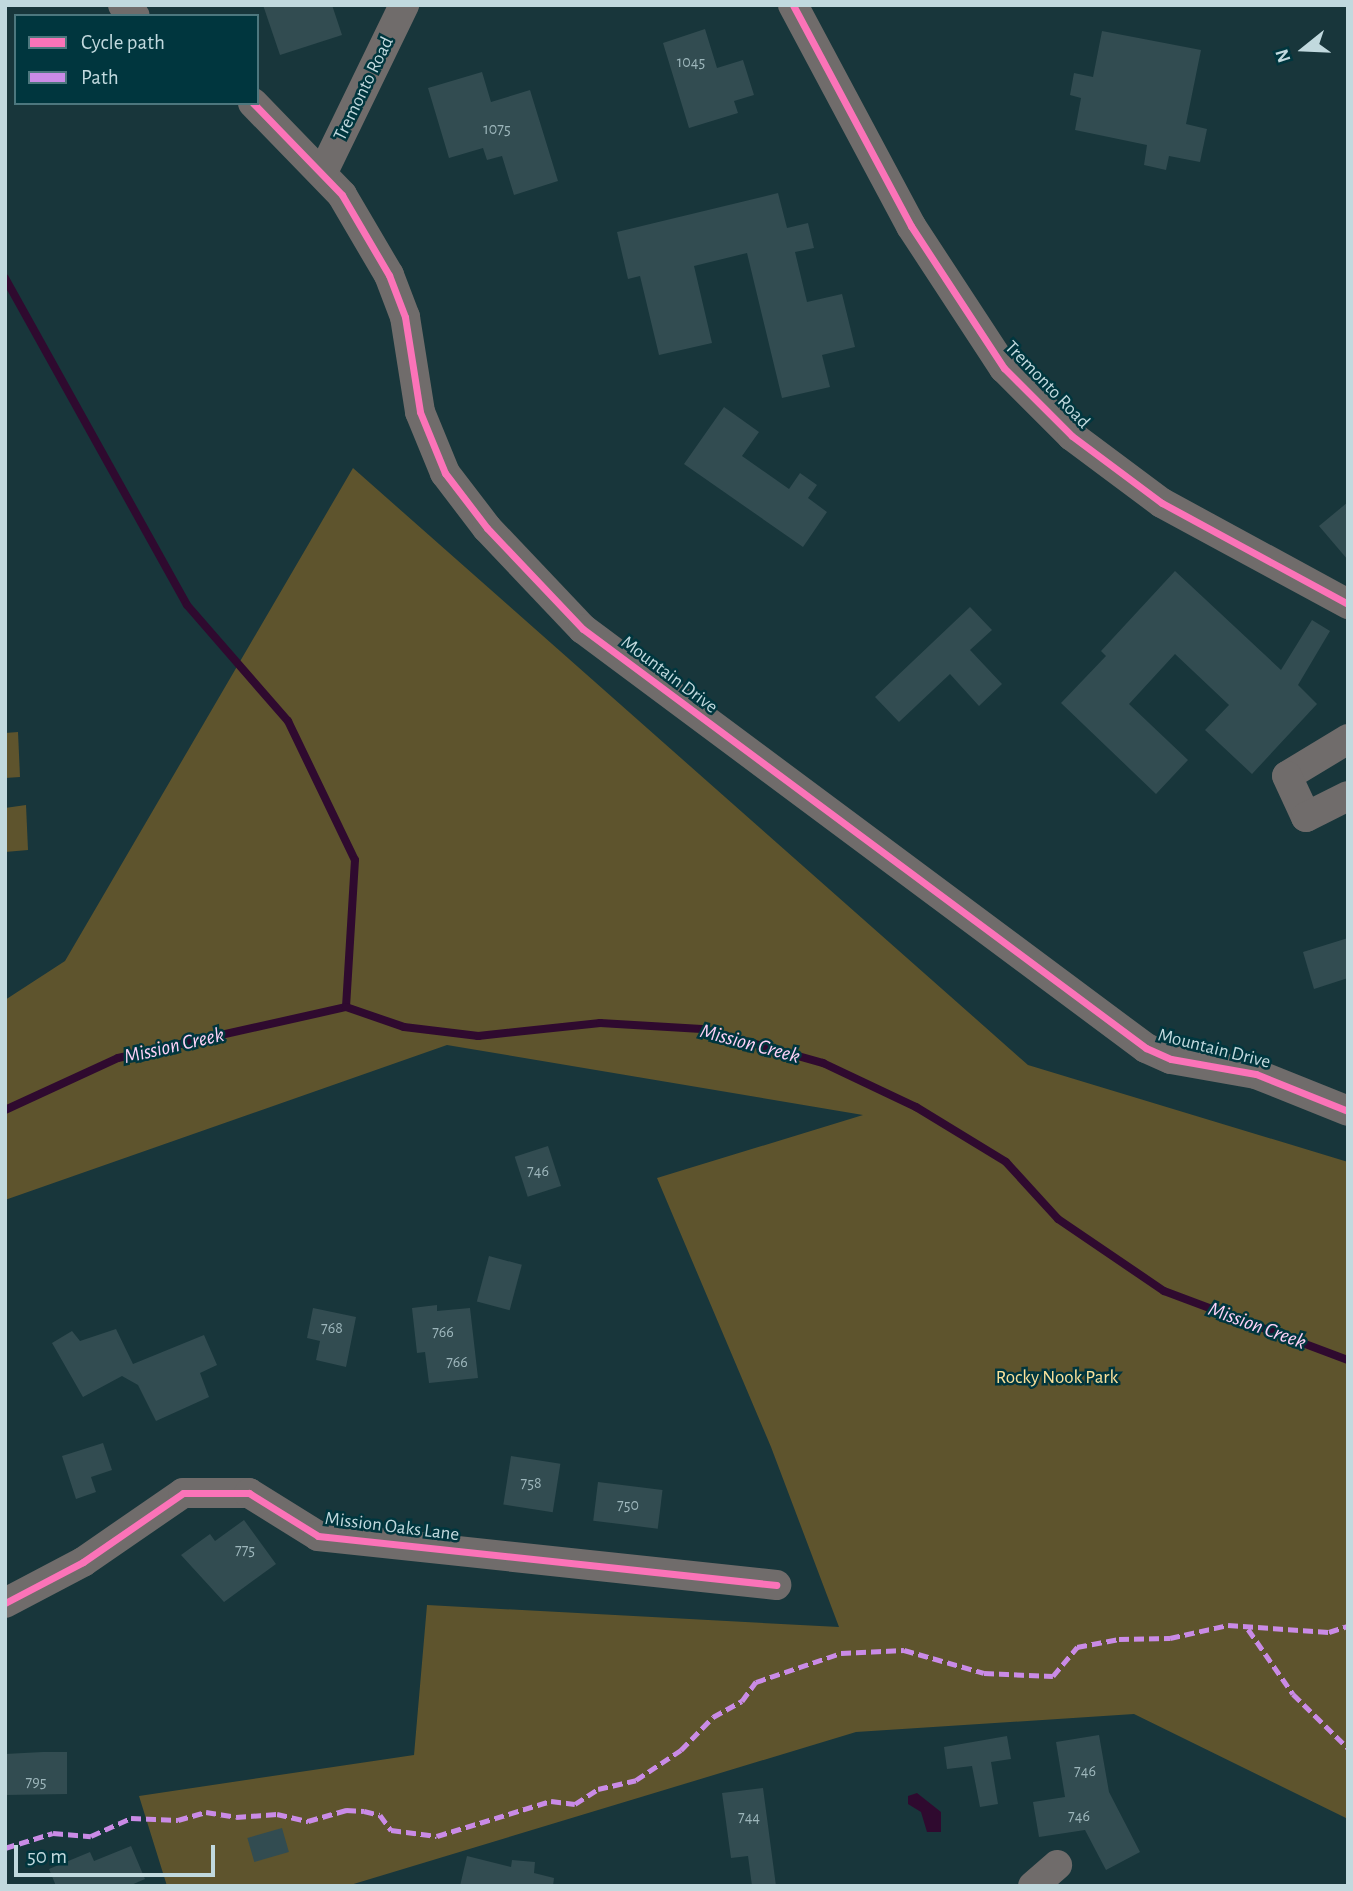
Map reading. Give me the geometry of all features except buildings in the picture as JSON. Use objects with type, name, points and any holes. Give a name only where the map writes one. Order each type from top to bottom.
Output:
[{"type":"street","name":"Tremonto Road","points":[[323,172],[404,5]]},
{"type":"street","name":"Tremonto Road","points":[[793,5],[911,226],[1004,368],[1072,436],[1162,503],[1348,604]]},
{"type":"street","name":"Mountain Drive","points":[[255,105],[323,172],[389,275],[405,317],[427,438],[445,473],[495,537],[583,629],[1146,1048],[1171,1059],[1256,1074],[1348,1111]]},
{"type":"street","points":[[1348,739],[1287,776],[1306,817],[1348,796]]},
{"type":"street","name":"Mission Oaks Lane","points":[[5,1603],[82,1562],[183,1493],[249,1493],[318,1535],[776,1585]]},
{"type":"street","points":[[1033,1886],[1057,1866]]},
{"type":"green space","name":"Rocky Nook Park","points":[[353,468],[1028,1065],[1348,1162],[1348,1819],[1134,1714],[856,1732],[347,1886],[167,1886],[139,1796],[414,1755],[427,1605],[839,1627],[771,1447],[657,1178],[863,1115],[447,1045],[5,1200],[5,1000],[65,961]]},
{"type":"green space","points":[[18,732],[20,777],[5,778],[5,733]]},
{"type":"green space","points":[[26,805],[28,850],[5,852],[5,808]]},
{"type":"shaded area","points":[[917,1793],[941,1812],[941,1832],[927,1832],[921,1812],[908,1804],[908,1796]]},
{"type":"waterway","points":[[5,278],[187,605],[288,721],[355,860],[346,1007]]},
{"type":"waterway","name":"Mission Creek","points":[[5,1110],[118,1058],[346,1007],[404,1027],[478,1036],[600,1023],[702,1029],[823,1063],[916,1107],[1006,1162],[1058,1219],[1164,1291],[1348,1360]]},
{"type":"marked path","points":[[5,1848],[53,1833],[91,1836],[131,1818],[178,1820],[206,1812],[236,1817],[277,1814],[308,1821],[346,1810],[364,1811],[380,1815],[391,1830],[437,1836],[551,1801],[575,1804],[598,1789],[636,1780],[681,1750],[713,1717],[742,1701],[756,1682],[841,1653],[904,1650],[984,1673],[1053,1676],[1077,1647],[1119,1639],[1170,1638],[1228,1625],[1329,1632],[1348,1626]]},
{"type":"marked path","points":[[1248,1629],[1293,1694],[1348,1748]]},
{"type":"cycle path","points":[[793,5],[911,226],[1004,368],[1072,436],[1162,503],[1348,604]]},
{"type":"cycle path","points":[[255,105],[342,195],[389,275],[405,317],[420,412],[445,473],[487,528],[583,629],[1146,1048],[1171,1059],[1256,1074],[1348,1111]]},
{"type":"cycle path","points":[[5,1603],[83,1562],[183,1493],[249,1493],[318,1536],[776,1585]]}]
